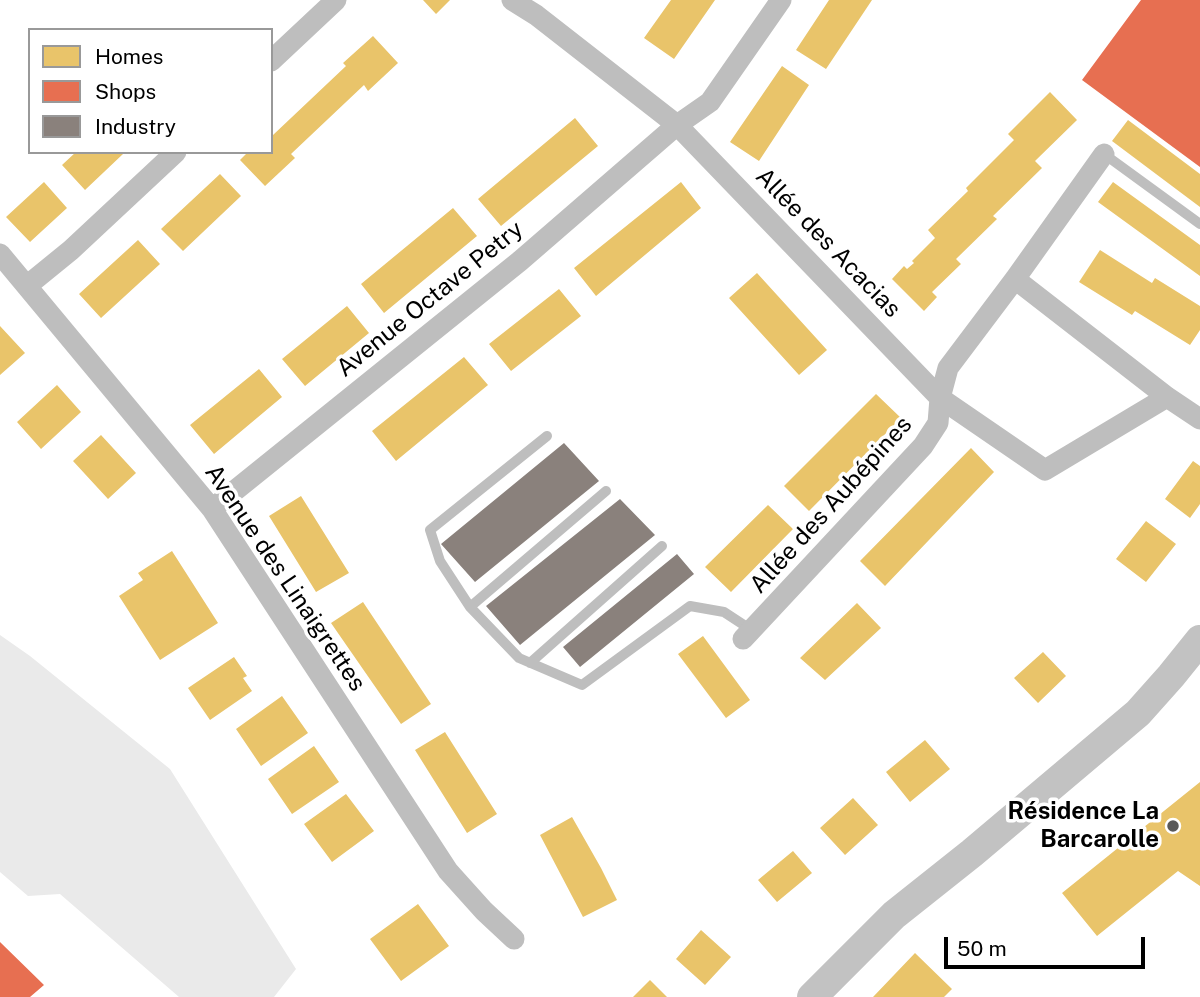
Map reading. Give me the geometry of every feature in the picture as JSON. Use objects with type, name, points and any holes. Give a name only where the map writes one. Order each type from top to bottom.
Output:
[{"type":"main road","points":[[812,997],[894,915],[1138,713],[1200,640]]},
{"type":"street","points":[[273,59],[336,0]]},
{"type":"street","points":[[512,0],[536,15],[677,125]]},
{"type":"street","name":"Avenue Octave Petry","points":[[212,509],[520,261],[677,125],[710,103],[781,0]]},
{"type":"street","name":"Allée des Acacias","points":[[677,125],[940,398],[1045,470],[1167,397]]},
{"type":"street","points":[[28,285],[71,250],[175,154]]},
{"type":"street","points":[[940,398],[948,368],[1104,154]]},
{"type":"street","name":"Avenue des Linaigrettes","points":[[0,254],[212,509],[448,870],[484,911],[514,939]]},
{"type":"street","points":[[1015,279],[1167,397],[1200,419]]},
{"type":"street","name":"Allée des Aubépines","points":[[748,635],[923,446],[938,423],[940,398]]},
{"type":"lane","points":[[1104,154],[1200,224]]},
{"type":"lane","points":[[547,436],[430,530],[440,561],[470,607],[519,659],[582,685],[690,606],[724,612],[748,635]]},
{"type":"lane","points":[[470,607],[606,491]]},
{"type":"lane","points":[[530,663],[662,546]]},
{"type":"shaded area","points":[[0,635],[170,769],[296,969],[274,997],[179,997],[60,894],[28,896],[0,872]]},
{"type":"building: Homes","points":[[423,0],[450,0],[436,14]]},
{"type":"building: Homes","points":[[671,0],[715,0],[674,59],[644,38]]},
{"type":"building: Homes","points":[[829,0],[872,0],[826,69],[796,50]]},
{"type":"building: Homes","points":[[373,36],[398,63],[368,91],[364,85],[291,154],[295,158],[265,186],[240,160],[246,154],[273,154],[273,135],[346,66],[343,63]]},
{"type":"building: Homes","points":[[782,66],[809,85],[759,161],[730,142]]},
{"type":"building: Homes","points":[[1050,92],[1077,120],[1035,161],[1042,168],[993,216],[997,219],[956,259],[961,264],[932,292],[937,297],[924,311],[892,279],[904,266],[907,269],[914,263],[912,261],[935,238],[928,230],[1014,140],[1008,134]]},
{"type":"building: Homes","points":[[575,118],[598,146],[501,226],[478,199]]},
{"type":"building: Homes","points":[[1128,120],[1200,174],[1200,207],[1112,141]]},
{"type":"building: Homes","points":[[74,154],[123,154],[85,190],[62,165]]},
{"type":"building: Homes","points":[[220,174],[241,196],[183,251],[161,229]]},
{"type":"building: Homes","points":[[44,182],[67,208],[30,242],[6,217]]},
{"type":"building: Homes","points":[[681,182],[701,208],[596,296],[574,268]]},
{"type":"building: Homes","points":[[1113,182],[1200,245],[1200,276],[1098,202]]},
{"type":"building: Homes","points":[[453,208],[477,236],[384,313],[361,284]]},
{"type":"building: Homes","points":[[138,240],[160,264],[101,318],[79,294]]},
{"type":"building: Homes","points":[[1100,250],[1152,283],[1155,278],[1200,306],[1200,330],[1190,345],[1135,311],[1132,315],[1079,282]]},
{"type":"building: Homes","points":[[757,273],[827,350],[799,375],[729,298]]},
{"type":"building: Homes","points":[[559,289],[581,316],[511,371],[489,344]]},
{"type":"building: Homes","points":[[347,306],[369,333],[305,386],[282,359]]},
{"type":"building: Homes","points":[[0,326],[25,353],[0,375]]},
{"type":"building: Homes","points":[[464,357],[488,385],[396,461],[372,431]]},
{"type":"building: Homes","points":[[259,369],[282,397],[214,454],[190,425]]},
{"type":"building: Homes","points":[[57,385],[81,412],[41,449],[17,422]]},
{"type":"building: Homes","points":[[876,394],[901,418],[809,511],[784,486]]},
{"type":"building: Homes","points":[[101,435],[136,473],[108,499],[73,461]]},
{"type":"building: Homes","points":[[971,448],[994,472],[885,586],[860,561]]},
{"type":"building: Homes","points":[[1193,461],[1200,466],[1200,504],[1190,518],[1165,499]]},
{"type":"building: Homes","points":[[301,496],[349,573],[316,592],[269,516]]},
{"type":"building: Homes","points":[[768,505],[793,529],[731,592],[705,567]]},
{"type":"building: Homes","points":[[1146,521],[1176,544],[1146,582],[1116,559]]},
{"type":"building: Homes","points":[[172,551],[218,623],[160,660],[119,596],[143,580],[138,573]]},
{"type":"building: Homes","points":[[363,602],[431,704],[401,724],[331,623]]},
{"type":"building: Homes","points":[[857,603],[881,628],[825,680],[800,658]]},
{"type":"building: Homes","points":[[703,636],[750,700],[726,718],[678,654]]},
{"type":"building: Homes","points":[[1043,652],[1066,676],[1038,703],[1014,678]]},
{"type":"building: Homes","points":[[234,657],[247,676],[243,678],[252,691],[210,720],[188,688]]},
{"type":"building: Homes","points":[[282,696],[308,733],[261,766],[236,729]]},
{"type":"building: Homes","points":[[445,732],[497,814],[467,833],[415,750]]},
{"type":"building: Homes","points":[[925,740],[950,769],[910,802],[886,772]]},
{"type":"building: Homes","points":[[314,746],[339,782],[292,814],[268,779]]},
{"type":"building: Homes","name":"Résidence La Barcarolle","points":[[1200,782],[1200,886],[1178,871],[1097,936],[1062,893]]},
{"type":"building: Homes","points":[[346,794],[374,831],[332,862],[304,824]]},
{"type":"building: Homes","points":[[853,798],[878,825],[845,855],[820,828]]},
{"type":"building: Homes","points":[[572,817],[617,900],[583,917],[540,835]]},
{"type":"building: Homes","points":[[793,851],[812,873],[777,902],[758,880]]},
{"type":"building: Homes","points":[[418,904],[449,946],[401,981],[370,939]]},
{"type":"building: Homes","points":[[701,930],[731,957],[705,985],[676,959]]},
{"type":"building: Homes","points":[[915,953],[952,989],[944,997],[873,997]]},
{"type":"building: Homes","points":[[650,980],[667,997],[633,997]]},
{"type":"building: Shops","points":[[1141,0],[1200,0],[1200,167],[1082,80]]},
{"type":"building: Shops","points":[[0,942],[44,985],[30,997],[0,997]]},
{"type":"building: Industry","points":[[564,443],[599,481],[475,582],[441,544]]},
{"type":"building: Industry","points":[[620,499],[655,535],[520,645],[486,606]]},
{"type":"building: Industry","points":[[677,554],[694,574],[580,667],[563,647]]},
{"type":"place","name":"Résidence La Barcarolle","points":[[1173,826]]}]
